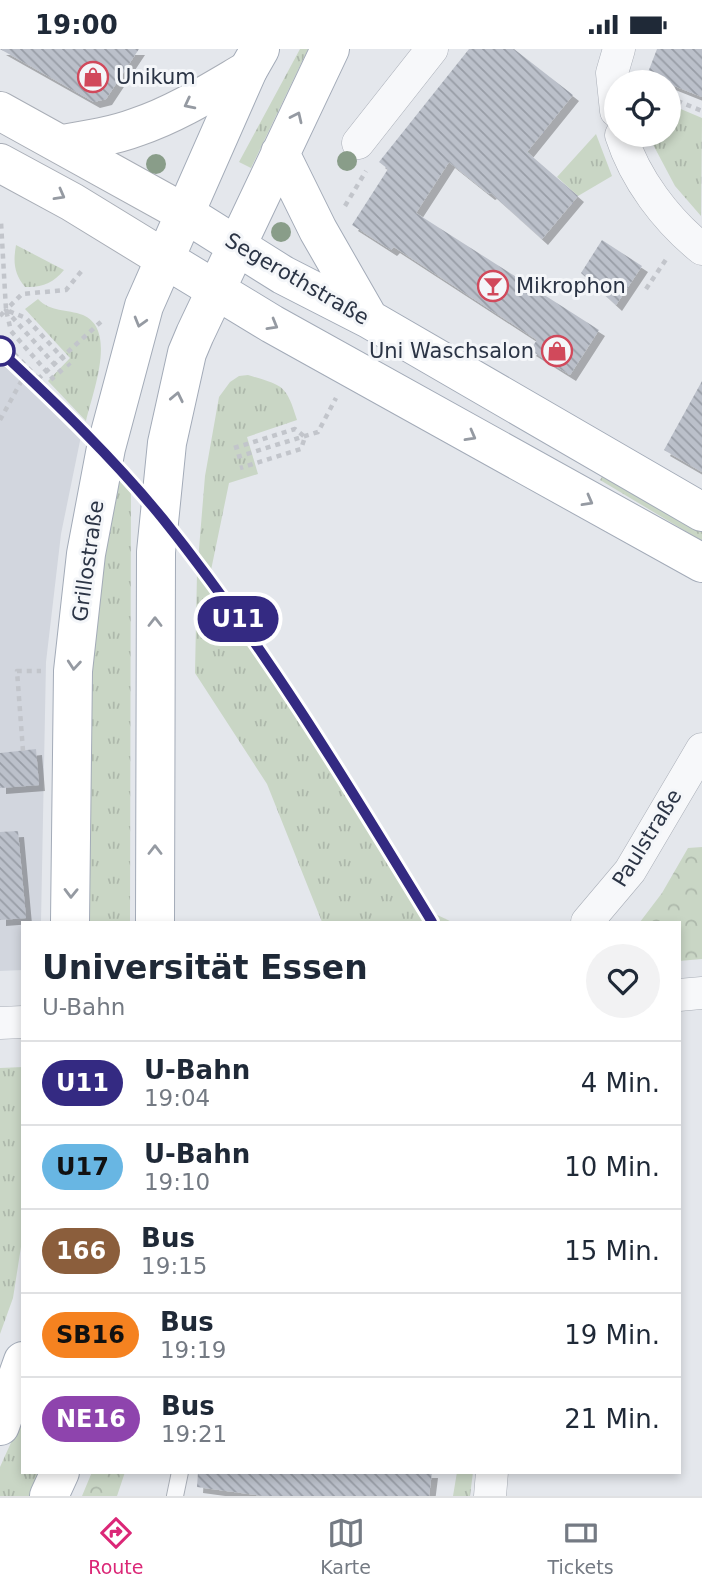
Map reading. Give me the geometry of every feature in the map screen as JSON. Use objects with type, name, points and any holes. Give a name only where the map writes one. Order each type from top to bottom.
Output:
[{"type":"main road","points":[[155,921],[156,552],[167,443],[187,353],[330,49]]},
{"type":"main road","points":[[62,144],[100,138],[136,128],[195,101],[254,59]]},
{"type":"main road","name":"Grillostraße","points":[[70,921],[73,671],[86,554],[106,448],[145,306],[254,59]]},
{"type":"main road","name":"Segerothstraße","points":[[0,111],[186,214],[283,275],[369,319],[702,512]]},
{"type":"main road","points":[[280,153],[318,230],[369,319]]},
{"type":"main road","points":[[0,163],[72,202],[215,290],[516,462],[702,563]]},
{"type":"main road","points":[[0,1426],[21,1367]]},
{"type":"main road","points":[[49,1496],[59,1474]]},
{"type":"street","points":[[358,143],[432,49]]},
{"type":"street","points":[[613,70],[619,49]]},
{"type":"street","points":[[625,147],[639,177],[683,234],[702,249]]},
{"type":"street","name":"Paulstraße","points":[[588,921],[630,871],[702,749]]},
{"type":"street","points":[[681,995],[702,993]]},
{"type":"street","points":[[0,1023],[21,1022]]},
{"type":"street","points":[[490,1496],[492,1474]]},
{"type":"lane","points":[[175,1496],[180,1474]]},
{"type":"path","points":[[681,102],[702,111]]},
{"type":"path","points":[[344,207],[371,163],[358,143]]},
{"type":"path","points":[[1,222],[6,310],[11,331],[54,380]]},
{"type":"path","points":[[646,289],[670,254]]},
{"type":"path","points":[[0,316],[22,294],[66,290],[84,268]]},
{"type":"path","points":[[6,310],[26,318],[70,366]]},
{"type":"path","points":[[6,310],[62,373]]},
{"type":"path","points":[[37,379],[109,314]]},
{"type":"path","points":[[0,339],[106,448]]},
{"type":"path","points":[[0,420],[28,369]]},
{"type":"path","points":[[237,457],[318,432],[337,397]]},
{"type":"path","points":[[0,403],[6,408]]},
{"type":"path","points":[[234,448],[295,429],[305,437]]},
{"type":"path","points":[[240,468],[301,449],[305,437]]},
{"type":"path","points":[[23,751],[17,671],[52,670]]},
{"type":"shaded area","points":[[0,351],[81,436],[61,534],[46,662],[41,921],[21,921],[21,970],[0,971]]},
{"type":"green space","points":[[300,49],[308,49],[251,168],[239,162]]},
{"type":"green space","points":[[681,109],[702,118],[701,216],[675,186],[654,147],[681,147]]},
{"type":"green space","points":[[596,134],[612,176],[578,196],[557,177]]},
{"type":"green space","points":[[16,245],[64,270],[47,284],[25,287],[15,267]]},
{"type":"green space","points":[[38,299],[53,308],[83,315],[93,323],[99,334],[100,364],[86,421],[48,381],[70,358],[25,309]]},
{"type":"green space","points":[[248,375],[282,388],[290,399],[297,420],[247,437],[258,474],[229,483],[210,575],[228,595],[280,672],[429,911],[450,921],[322,921],[267,784],[195,673],[197,573],[205,476],[219,397],[230,382],[239,376]]},
{"type":"green space","points":[[119,472],[131,473],[130,921],[88,921],[91,700],[96,613]]},
{"type":"green space","points":[[602,477],[656,501],[702,527],[702,541],[600,480]]},
{"type":"green space","points":[[702,847],[702,959],[681,961],[681,921],[641,921],[662,893],[688,848]]},
{"type":"green space","points":[[21,1067],[21,1247],[13,1298],[0,1334],[0,1068]]},
{"type":"green space","points":[[21,1420],[21,1474],[41,1474],[32,1496],[0,1496],[0,1467]]},
{"type":"green space","points":[[91,1474],[124,1474],[117,1496],[82,1496]]},
{"type":"green space","points":[[457,1474],[473,1474],[470,1496],[453,1496]]},
{"type":"building","points":[[0,49],[139,49],[106,99],[94,102]]},
{"type":"building","points":[[469,49],[514,49],[573,95],[527,152],[578,196],[542,239],[491,193],[449,162],[416,213],[599,330],[570,375],[530,350],[537,340],[394,247],[391,250],[352,225],[388,169],[379,162]]},
{"type":"building","points":[[657,49],[702,49],[702,97],[681,89],[681,70],[649,70]]},
{"type":"building","points":[[602,240],[642,266],[616,305],[581,273]]},
{"type":"building","points":[[702,381],[702,472],[664,450]]},
{"type":"building","points":[[36,749],[39,785],[0,788],[0,753]]},
{"type":"building","points":[[18,831],[26,918],[0,920],[0,832]]},
{"type":"building","points":[[198,1474],[432,1474],[429,1496],[263,1496],[197,1487]]},
{"type":"metro line","name":"U11","points":[[0,351],[65,411],[161,517],[223,598],[276,675],[431,921]]},
{"type":"place","name":"Unikum","points":[[93,77]]},
{"type":"place","name":"Mikrophon","points":[[493,286]]},
{"type":"place","name":"Uni Waschsalon","points":[[557,351]]}]
